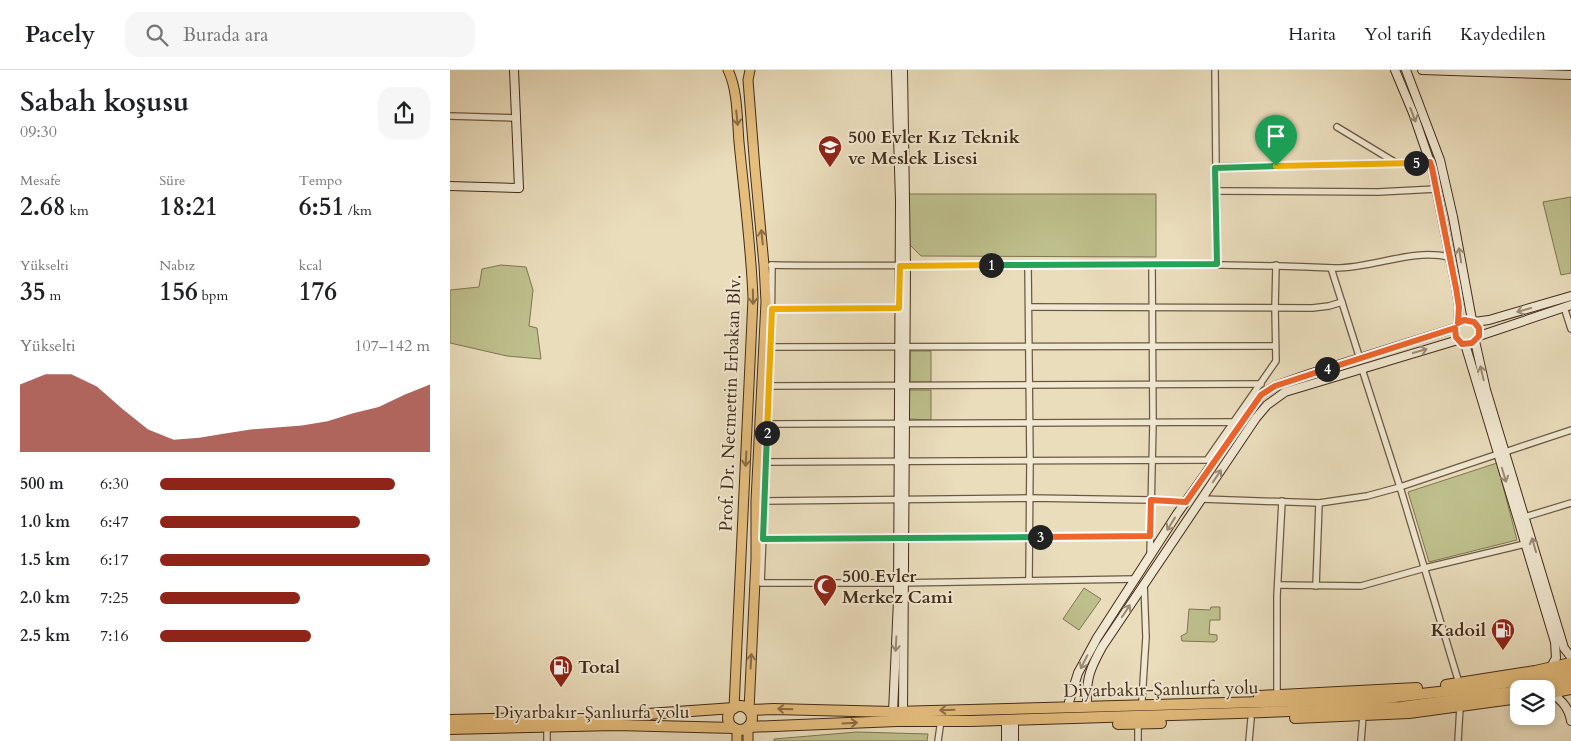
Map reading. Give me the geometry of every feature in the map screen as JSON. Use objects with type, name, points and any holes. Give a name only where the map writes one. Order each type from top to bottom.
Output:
[{"type":"highway","points":[[968,709],[986,704],[1277,696],[1392,690],[1459,683],[1571,663]]},
{"type":"highway","name":"Diyarbakır-Şanlıurfa yolu","points":[[749,710],[898,712],[1376,699],[1474,688],[1571,672]]},
{"type":"highway","points":[[1555,684],[1571,681]]},
{"type":"highway","points":[[1555,692],[1571,689]]},
{"type":"highway","name":"Diyarbakır-Şanlıurfa yolu","points":[[748,727],[940,720],[970,721],[1228,714],[1401,706],[1510,692]]},
{"type":"highway","points":[[970,721],[980,725],[1010,726],[1363,716],[1460,707],[1510,699]]},
{"type":"highway","points":[[742,706],[749,710],[752,721],[748,727],[743,730],[735,729],[729,723],[728,716],[734,708],[742,706]]},
{"type":"highway","name":"Diyarbakır-Şanlıurfa yolu","points":[[450,720],[619,716],[734,708]]},
{"type":"highway","points":[[450,713],[511,713],[530,718]]},
{"type":"highway","name":"Diyarbakır-Şanlıurfa yolu","points":[[450,729],[616,725],[735,729]]},
{"type":"highway","points":[[450,736],[546,728]]},
{"type":"main road","points":[[450,186],[519,188],[514,70]]},
{"type":"main road","name":"Prof. Dr. Necmettin Erbakan Blv.","points":[[728,70],[732,78],[736,106],[752,265],[753,298],[734,708]]},
{"type":"main road","name":"Prof. Dr. Necmettin Erbakan Blv.","points":[[749,710],[756,559],[756,501],[768,265],[754,159],[748,80],[750,70]]},
{"type":"main road","points":[[896,70],[903,266],[899,308],[902,347]]},
{"type":"main road","points":[[898,712],[902,500],[903,70]]},
{"type":"main road","points":[[1395,70],[1413,113],[1430,162],[1459,307],[1456,337],[1465,344],[1525,517],[1564,648],[1571,657]]},
{"type":"main road","points":[[1406,70],[1441,165],[1473,321],[1479,328],[1477,338],[1486,390],[1525,544],[1555,642],[1556,658],[1551,667]]},
{"type":"main road","points":[[1422,70],[1571,75]]},
{"type":"main road","points":[[1068,702],[1085,658],[1235,424],[1266,391],[1457,326],[1464,320],[1489,320],[1571,296]]},
{"type":"main road","points":[[1465,344],[1568,306]]},
{"type":"main road","points":[[1087,701],[1086,688],[1091,666],[1124,612],[1256,418],[1276,397],[1307,384],[1458,340]]},
{"type":"main road","points":[[1076,680],[1078,689],[1083,690],[1086,688]]},
{"type":"main road","points":[[1555,696],[1563,701],[1570,718]]},
{"type":"main road","points":[[1570,718],[1566,704],[1571,699]]},
{"type":"main road","points":[[1006,741],[1010,726]]},
{"type":"main road","points":[[1010,726],[1014,741]]},
{"type":"main road","points":[[748,727],[748,741]]},
{"type":"main road","points":[[735,729],[737,741]]},
{"type":"street","points":[[1215,70],[1217,264]]},
{"type":"street","points":[[450,116],[516,118]]},
{"type":"street","points":[[1337,127],[1398,164]]},
{"type":"street","points":[[1215,168],[1430,162]]},
{"type":"street","points":[[1216,191],[1378,192],[1436,189]]},
{"type":"street","points":[[1136,579],[760,583],[772,309],[768,265],[1217,264],[1331,268],[1365,266],[1429,254],[1449,257]]},
{"type":"street","points":[[1028,264],[1030,307],[1029,580]]},
{"type":"street","points":[[1150,558],[1153,423],[1152,264]]},
{"type":"street","points":[[766,462],[1207,460],[1235,424],[1276,361],[1276,265]]},
{"type":"street","points":[[1331,268],[1360,359]]},
{"type":"street","points":[[1030,307],[1275,308],[1320,307],[1342,302]]},
{"type":"street","points":[[1568,306],[1571,329]]},
{"type":"street","points":[[772,309],[899,308]]},
{"type":"street","points":[[771,347],[1275,346]]},
{"type":"street","points":[[1362,369],[1459,683]]},
{"type":"street","points":[[769,386],[1261,384]]},
{"type":"street","points":[[767,424],[1235,424]]},
{"type":"street","points":[[1202,499],[1319,503],[1367,496],[1400,487],[1571,430]]},
{"type":"street","points":[[764,501],[1030,498],[1186,502]]},
{"type":"street","points":[[1277,696],[1278,585],[1282,502]]},
{"type":"street","points":[[1316,586],[1319,503]]},
{"type":"street","points":[[1525,517],[1571,503]]},
{"type":"street","points":[[763,539],[1150,536]]},
{"type":"street","points":[[1278,585],[1361,586],[1425,568],[1525,544]]},
{"type":"street","points":[[1142,700],[1146,637],[1144,584]]},
{"type":"street","points":[[1458,741],[1460,707]]},
{"type":"street","points":[[1361,741],[1363,716]]},
{"type":"street","points":[[1248,741],[1251,719]]},
{"type":"street","points":[[938,741],[940,720]]},
{"type":"street","points":[[1138,723],[1138,741]]},
{"type":"street","points":[[546,728],[547,741]]},
{"type":"green space","points":[[908,194],[1156,194],[1156,257],[921,256],[909,244]]},
{"type":"green space","points":[[1571,197],[1571,273],[1561,275],[1543,202]]},
{"type":"green space","points":[[501,265],[526,267],[533,290],[529,326],[537,328],[541,359],[507,356],[450,343],[450,290],[479,287],[482,269]]},
{"type":"green space","points":[[910,351],[931,351],[931,382],[910,382]]},
{"type":"green space","points":[[909,390],[931,390],[931,420],[909,419]]},
{"type":"green space","points":[[1497,463],[1517,540],[1429,562],[1408,492]]},
{"type":"green space","points":[[1084,588],[1101,599],[1079,630],[1063,619]]},
{"type":"green space","points":[[1211,607],[1220,607],[1220,620],[1210,620],[1209,634],[1217,635],[1217,640],[1214,642],[1182,641],[1181,636],[1187,633],[1189,609],[1210,610]]},
{"type":"green space","points":[[857,732],[928,734],[927,741],[774,741],[774,739]]},
{"type":"place","name":"500 Evler Kız Teknik ve Meslek Lisesi","points":[[830,168]]},
{"type":"place","name":"500 Evler Merkez Cami","points":[[825,607]]},
{"type":"place","name":"Kadoil","points":[[1503,651]]},
{"type":"place","name":"Total","points":[[561,688]]},
{"type":"route","points":[[1430,162],[1456,288],[1459,307],[1458,323],[1464,320],[1472,320],[1477,324],[1480,332],[1475,342],[1462,344],[1456,337],[1455,328],[1309,374],[1266,391],[1256,400],[1186,502],[1151,500],[1150,536],[763,539],[772,309],[899,308],[900,266],[1217,264],[1215,168],[1276,166],[1430,162]]}]
